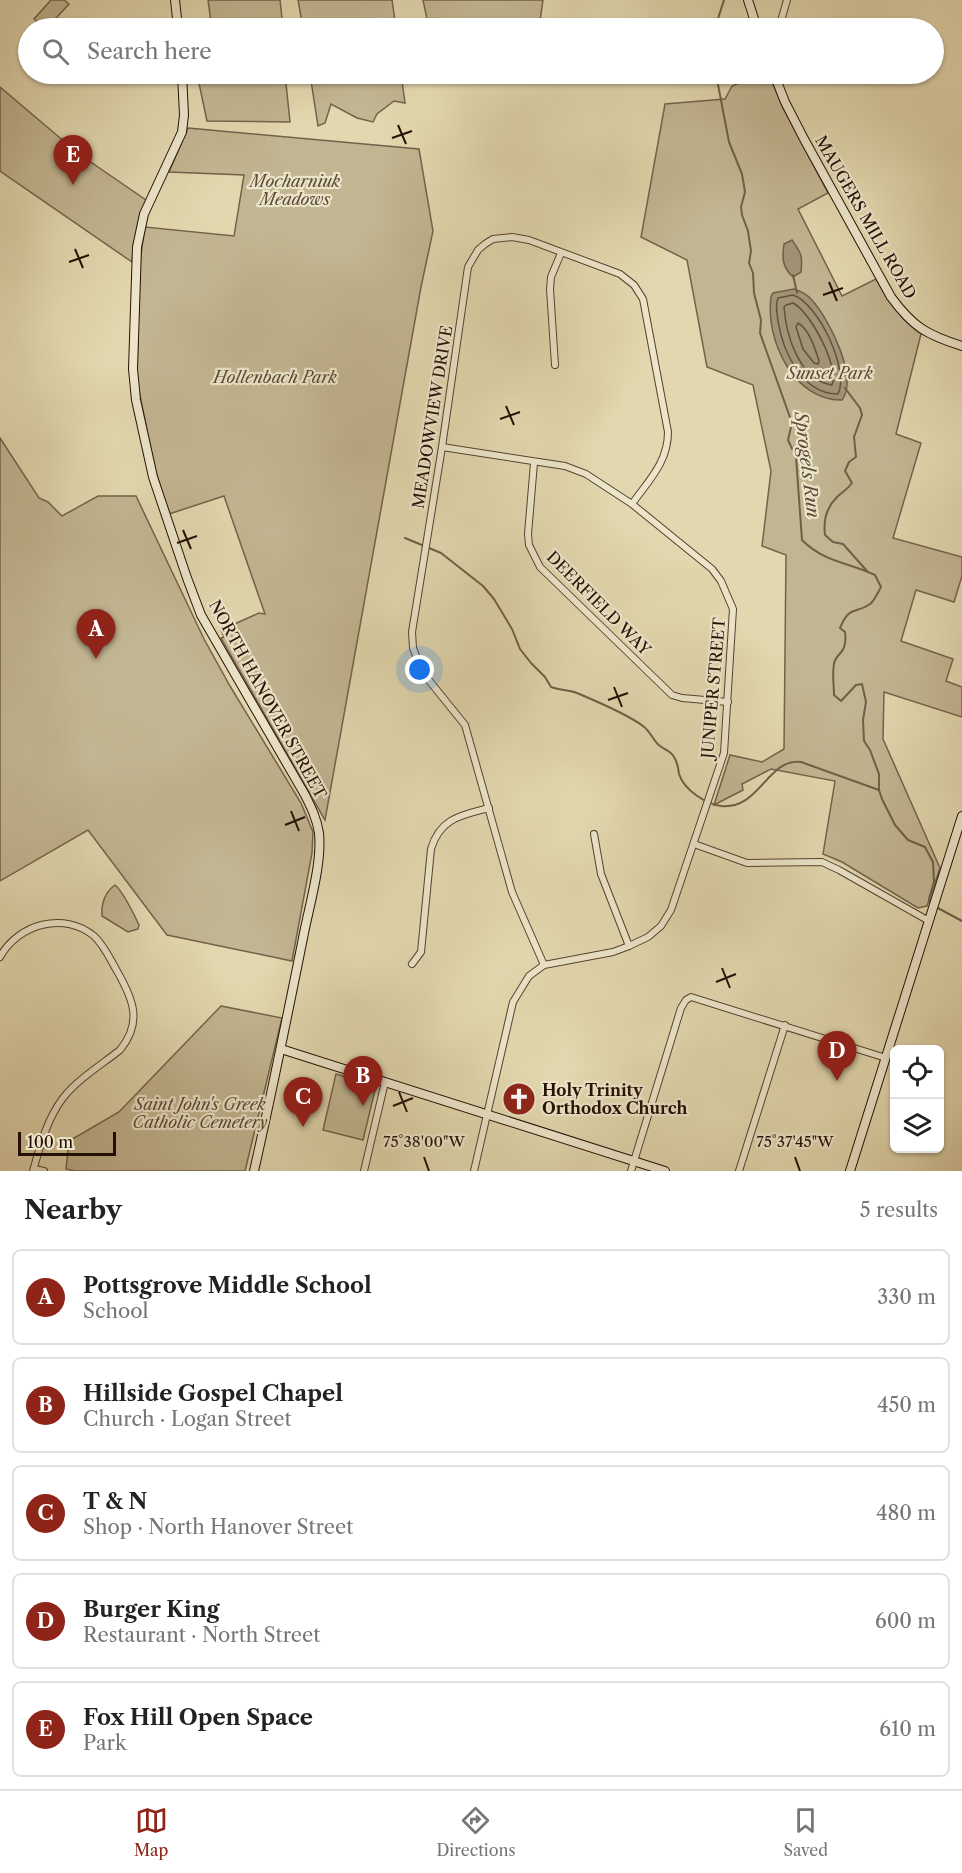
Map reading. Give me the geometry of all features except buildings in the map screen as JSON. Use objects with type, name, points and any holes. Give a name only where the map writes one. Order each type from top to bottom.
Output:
[{"type":"street","points":[[175,0],[177,18]]},
{"type":"street","points":[[748,0],[754,18]]},
{"type":"street","points":[[782,18],[787,0]]},
{"type":"street","name":"NORTH HANOVER STREET","points":[[182,84],[182,132],[144,214],[137,247],[133,324],[134,383],[153,477],[201,615],[305,795],[317,824],[319,846],[281,1049],[254,1171]]},
{"type":"street","name":"MAUGERS MILL ROAD","points":[[778,84],[804,139],[891,297],[904,315],[921,330],[962,346]]},
{"type":"street","name":"MEADOWVIEW DRIVE","points":[[544,965],[512,892],[465,724],[423,673],[413,648],[412,632],[468,267],[485,244],[502,237],[529,240],[620,274],[634,285],[643,299],[668,432],[668,444],[665,458],[632,504]]},
{"type":"street","points":[[555,365],[550,289],[551,277],[561,253]]},
{"type":"street","name":"JUNIPER STREET","points":[[442,447],[565,466],[586,474],[632,504],[702,560],[721,581],[733,609],[724,753],[671,910],[661,926],[629,946],[613,952],[544,965]]},
{"type":"street","name":"DEERFIELD WAY","points":[[534,463],[528,534],[529,545],[540,567],[672,694],[682,698],[728,702]]},
{"type":"street","points":[[412,964],[421,952],[434,837],[448,821],[489,808]]},
{"type":"street","points":[[850,1171],[962,816]]},
{"type":"street","points":[[594,834],[601,874],[629,946]]},
{"type":"street","points":[[694,844],[747,863],[822,862],[928,921]]},
{"type":"street","points":[[0,957],[13,939],[30,929],[51,924],[68,924],[78,927],[88,932],[101,944],[133,1002],[133,1024],[126,1043],[62,1099],[47,1127],[34,1170],[44,1171]]},
{"type":"street","points":[[474,1171],[513,1002],[529,976],[544,965]]},
{"type":"street","points":[[631,1171],[681,1008],[686,999],[692,997],[886,1058]]},
{"type":"street","points":[[740,1171],[785,1025]]},
{"type":"street","points":[[281,1049],[665,1171]]},
{"type":"street","points":[[364,1171],[385,1082]]},
{"type":"green space","points":[[51,0],[64,0],[69,4],[56,18],[35,18]]},
{"type":"green space","points":[[208,0],[280,0],[282,18],[210,18]]},
{"type":"green space","points":[[298,0],[392,0],[395,18],[301,18]]},
{"type":"green space","points":[[423,0],[543,0],[540,18],[427,18]]},
{"type":"green space","points":[[199,84],[286,84],[290,122],[207,121]]},
{"type":"green space","points":[[312,84],[402,84],[405,103],[394,101],[377,114],[373,122],[357,118],[331,104],[325,123],[318,126]]},
{"type":"green space","name":"Sunset Park","points":[[773,84],[782,106],[828,193],[798,209],[842,296],[876,279],[901,316],[921,334],[896,434],[921,443],[893,538],[962,557],[962,576],[954,602],[916,590],[901,641],[953,659],[946,681],[962,687],[962,717],[884,692],[883,739],[940,868],[927,906],[918,908],[842,862],[823,854],[835,781],[771,769],[742,784],[743,790],[714,805],[730,755],[762,762],[784,749],[786,555],[762,546],[771,471],[753,385],[707,367],[687,260],[641,237],[665,104],[725,99],[732,86]]},
{"type":"green space","points":[[0,87],[79,154],[146,200],[137,231],[132,262],[0,171]]},
{"type":"green space","name":"Hollenbach Park","points":[[188,128],[419,149],[433,231],[325,820],[221,638],[224,637],[221,630],[259,613],[265,614],[224,496],[169,514],[155,469],[137,381],[139,267],[145,227],[234,236],[244,175],[169,172]]},
{"type":"green space","points":[[0,438],[39,498],[48,502],[62,516],[98,496],[136,496],[204,639],[301,803],[313,832],[312,853],[292,961],[167,935],[88,830],[0,881]]},
{"type":"green space","points":[[115,885],[139,925],[138,929],[128,932],[102,916],[104,899]]},
{"type":"green space","name":"Saint John's Greek Catholic Cemetery","points":[[221,1006],[282,1018],[245,1171],[75,1171],[66,1169],[69,1141],[119,1112]]},
{"type":"green space","points":[[336,1074],[376,1086],[363,1140],[323,1130]]},
{"type":"water","points":[[792,240],[799,251],[802,262],[801,272],[793,277],[787,270],[783,258],[784,244]]},
{"type":"water","points":[[794,289],[810,298],[833,332],[847,377],[842,400],[825,398],[810,390],[786,365],[778,349],[770,314],[771,297],[773,293]]},
{"type":"waterway","name":"Sprogels Run","points":[[718,18],[724,0]]},
{"type":"waterway","name":"Sprogels Run","points":[[718,84],[729,142],[742,174],[745,192],[741,207],[748,231],[751,251],[749,263],[753,273],[754,293],[761,320],[760,333],[792,423],[788,440],[796,457],[802,540],[828,558],[875,575],[881,587],[872,602],[850,613],[840,628],[845,632],[845,645],[834,664],[834,695],[841,701],[856,685],[862,684],[866,702],[863,720],[864,741],[879,774],[879,790],[895,825],[908,840],[925,847],[933,862],[934,882],[929,899],[931,903]]},
{"type":"waterway","points":[[793,275],[797,293]]},
{"type":"waterway","points":[[845,388],[860,408],[862,415],[854,437],[856,457],[849,462],[845,471],[852,483],[833,501],[828,510],[824,524],[825,535],[833,542],[843,544],[867,571]]},
{"type":"waterway","points":[[405,538],[441,553],[483,586],[494,599],[512,629],[520,649],[551,687],[574,692],[593,700],[646,728],[658,744],[673,755],[682,780],[702,799],[715,805],[734,805],[754,793],[780,768],[789,763],[801,762],[879,790]]},
{"type":"waterway","name":"Sprogels Run","points":[[936,907],[962,921]]},
{"type":"place","name":"Fox Hill Open Space","points":[[73,185]]},
{"type":"place","name":"Pottsgrove Middle School","points":[[96,659]]},
{"type":"place","name":"Burger King","points":[[837,1081]]},
{"type":"place","name":"Holy Trinity Orthodox Church","points":[[519,1099]]},
{"type":"place","name":"Hillside Gospel Chapel","points":[[363,1106]]},
{"type":"place","name":"T & N","points":[[303,1127]]},
{"type":"park label","name":"Mocharniuk Meadows","points":[[295,190]]}]
